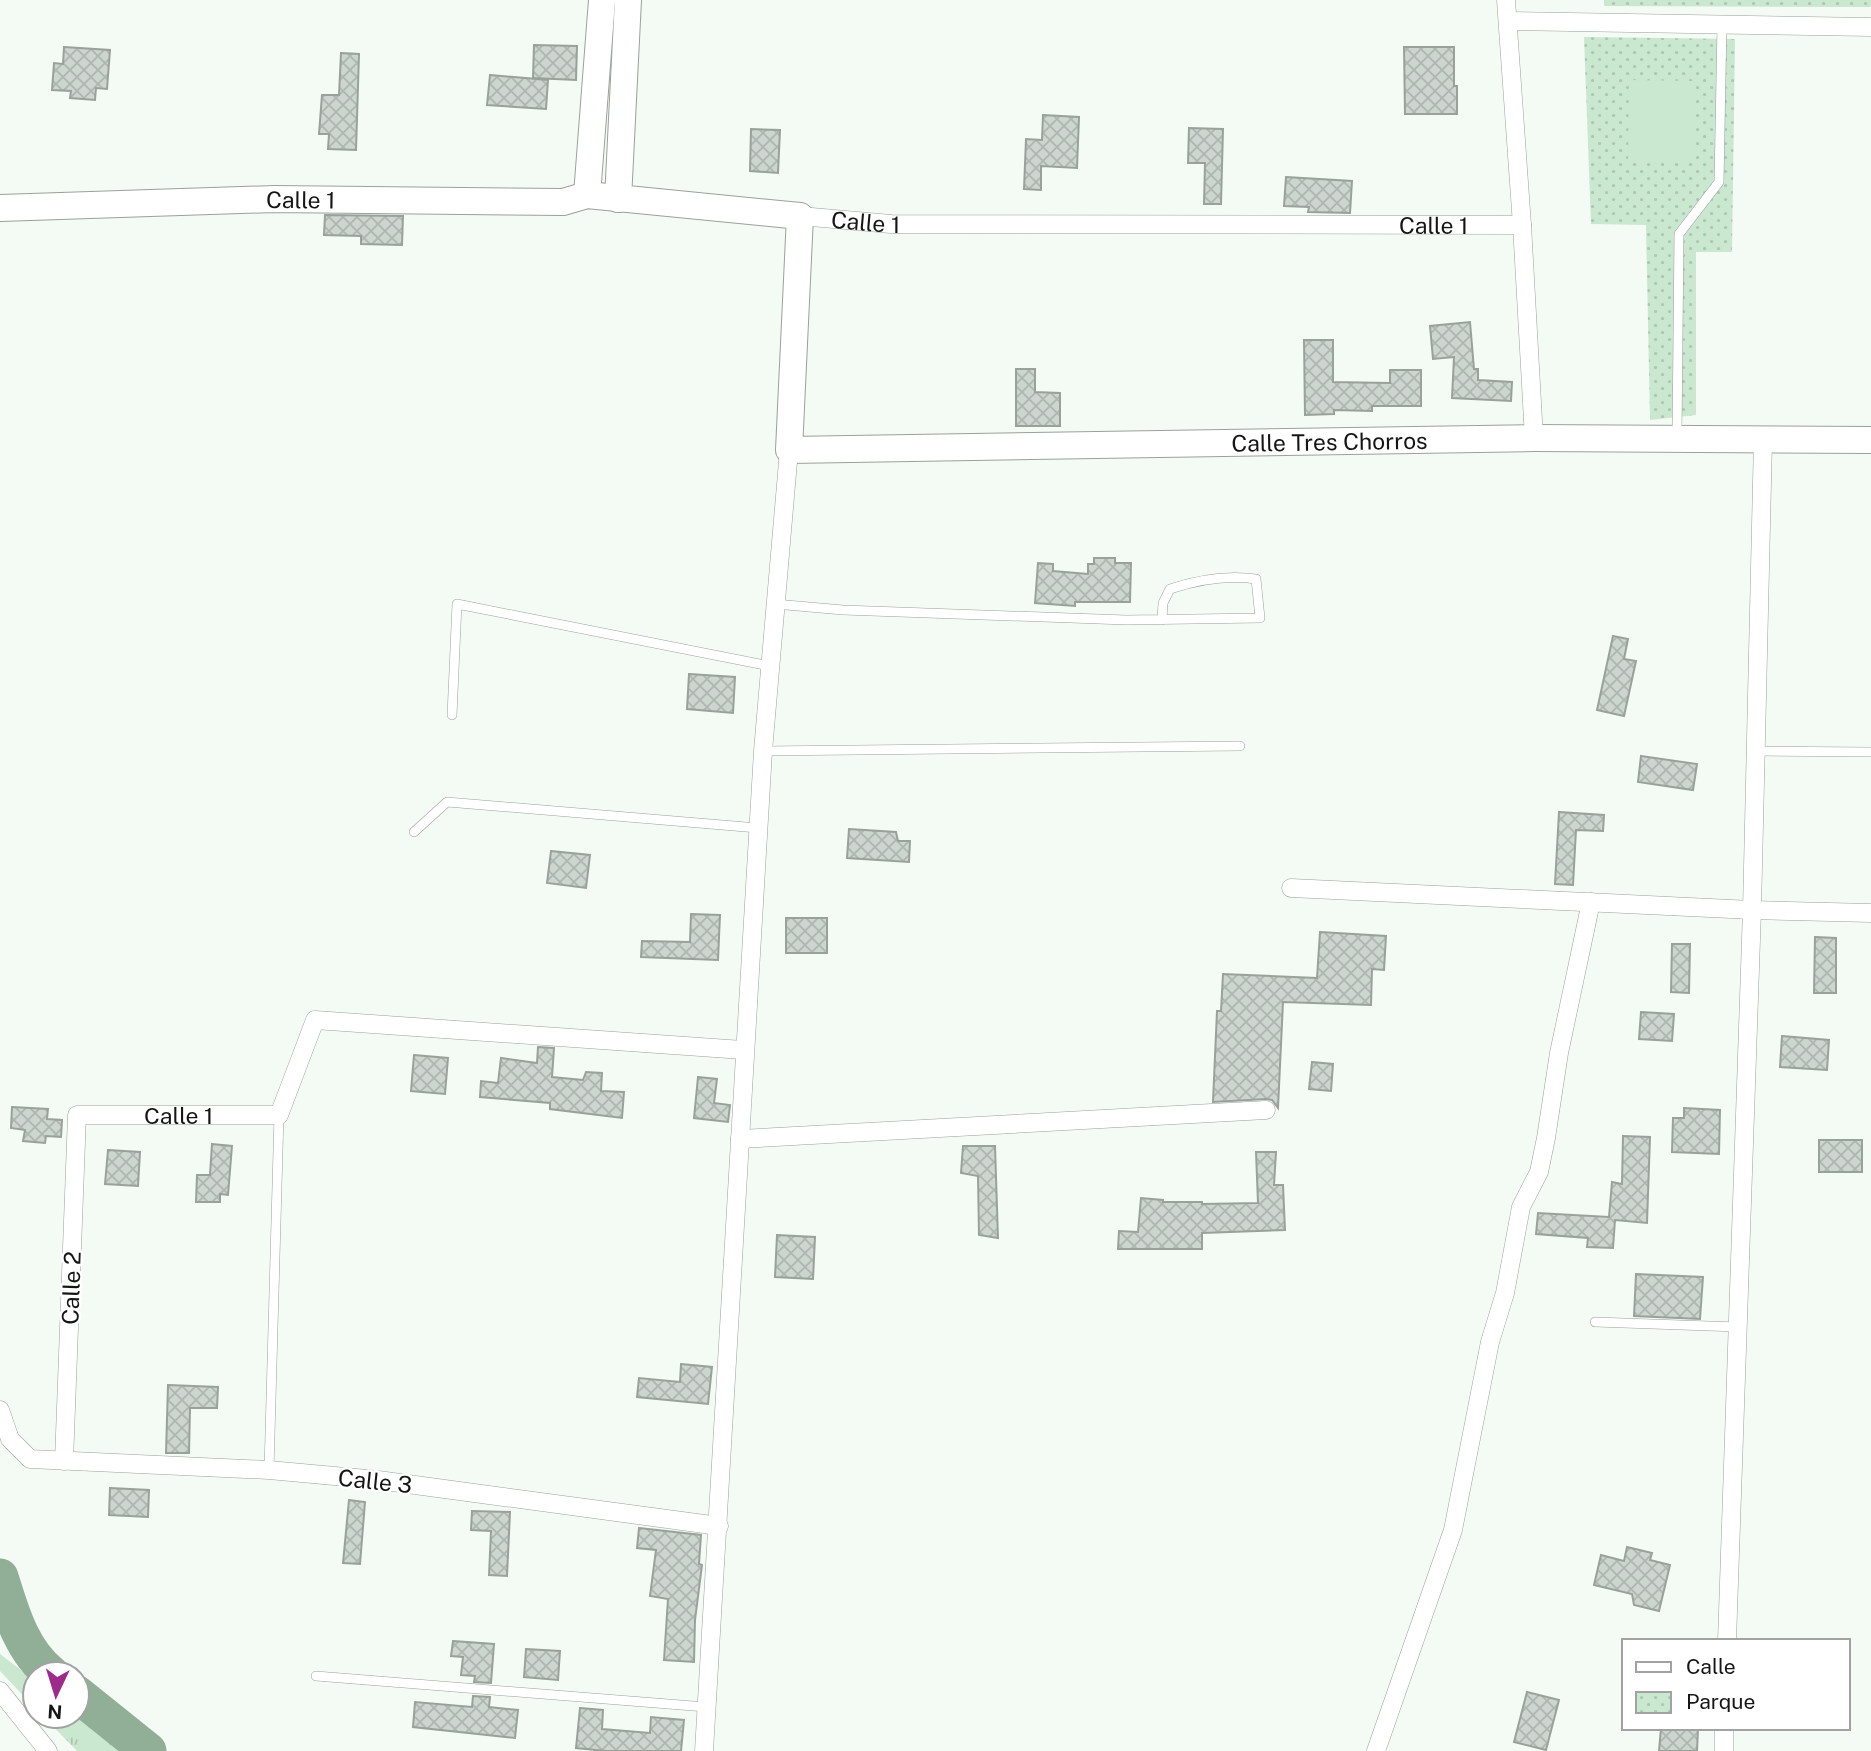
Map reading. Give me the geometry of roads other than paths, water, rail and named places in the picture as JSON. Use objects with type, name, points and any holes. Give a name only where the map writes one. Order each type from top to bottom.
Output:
[{"type":"main road","points":[[587,195],[602,0]]},
{"type":"main road","points":[[618,199],[628,0]]},
{"type":"main road","name":"Calle 1","points":[[0,208],[274,199],[563,202],[587,195],[800,216]]},
{"type":"main road","points":[[789,450],[800,216]]},
{"type":"main road","name":"Calle Tres Chorros","points":[[789,450],[1534,438],[1871,440]]},
{"type":"street","points":[[1506,0],[1534,438]]},
{"type":"street","points":[[1508,21],[1871,27]]},
{"type":"street","name":"Calle 1","points":[[800,216],[891,224],[1522,225]]},
{"type":"street","points":[[1727,1639],[1752,910],[1763,440]]},
{"type":"street","points":[[704,1751],[762,751],[789,450]]},
{"type":"street","points":[[1291,888],[1752,910],[1871,913]]},
{"type":"street","points":[[1376,1751],[1453,1530],[1490,1342],[1505,1293],[1521,1206],[1539,1172],[1559,1053],[1591,902]]},
{"type":"street","points":[[279,1115],[315,1020],[743,1050]]},
{"type":"street","points":[[740,1139],[1266,1111]]},
{"type":"street","name":"Calle 1","points":[[77,1115],[279,1115]]},
{"type":"street","name":"Calle 2","points":[[64,1461],[77,1115]]},
{"type":"street","name":"Calle 3","points":[[0,1410],[10,1439],[30,1459],[269,1470],[378,1480],[719,1526]]},
{"type":"street","points":[[0,1691],[48,1751]]},
{"type":"street","points":[[1724,1730],[1724,1751]]},
{"type":"lane","points":[[1677,439],[1679,234],[1719,182],[1721,24]]},
{"type":"lane","points":[[775,604],[843,610],[1162,620],[1259,618],[1256,579],[1237,576],[1170,589],[1163,603],[1162,620]]},
{"type":"lane","points":[[452,715],[457,604],[770,666]]},
{"type":"lane","points":[[762,751],[1240,746]]},
{"type":"lane","points":[[1756,751],[1871,752]]},
{"type":"lane","points":[[414,832],[447,802],[758,828]]},
{"type":"lane","points":[[269,1470],[279,1115]]},
{"type":"lane","points":[[1595,1322],[1738,1327]]},
{"type":"lane","points":[[316,1676],[706,1707]]},
{"type":"waterway","points":[[0,1577],[13,1617],[37,1660]]},
{"type":"waterway","points":[[91,1705],[148,1751]]}]
